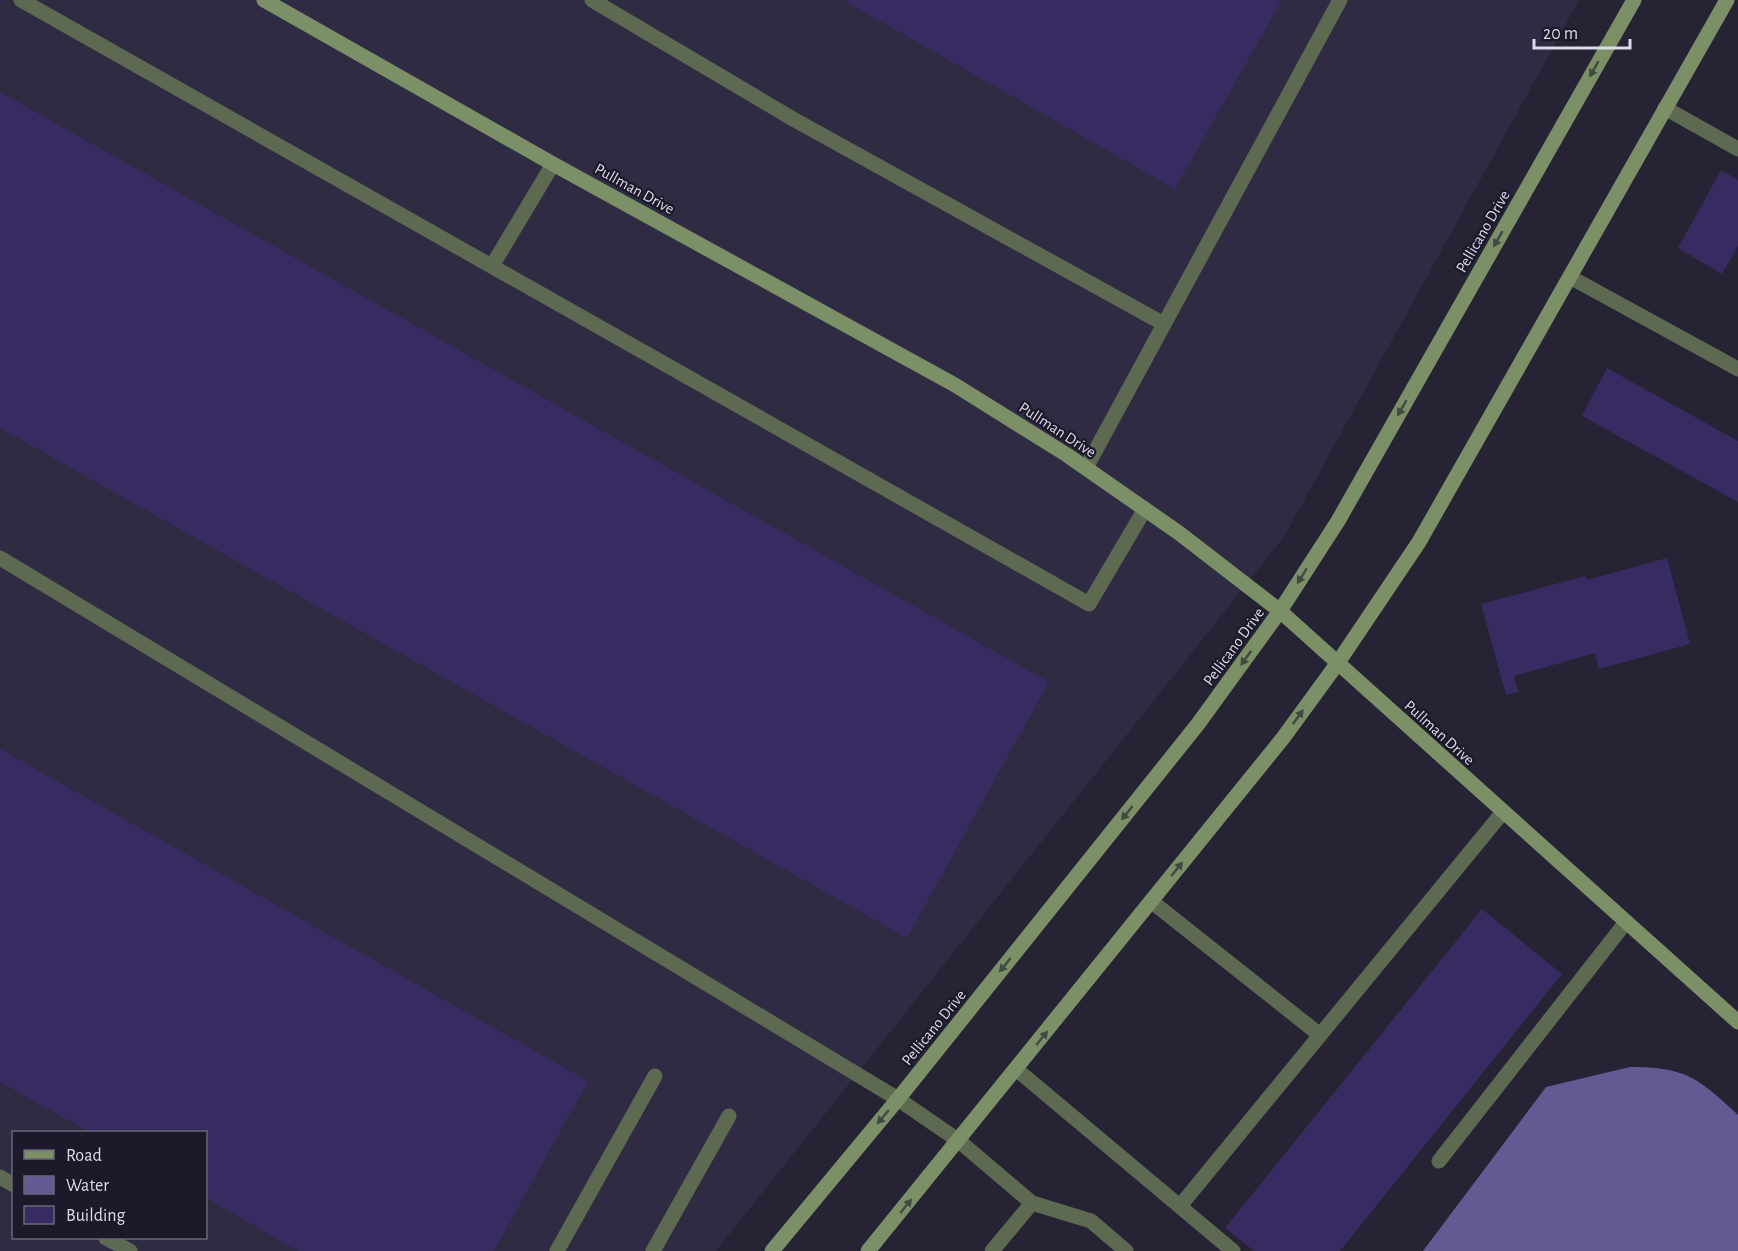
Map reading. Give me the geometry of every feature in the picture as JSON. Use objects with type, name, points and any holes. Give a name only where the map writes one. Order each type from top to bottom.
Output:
[{"type":"main road","name":"Pullman Drive","points":[[264,0],[553,164],[955,385],[1086,468],[1145,509],[1280,611],[1738,1022]]},
{"type":"main road","name":"Pellicano Drive","points":[[772,1251],[898,1099],[1198,724],[1280,611],[1338,521],[1634,0]]},
{"type":"main road","points":[[868,1251],[1283,738],[1337,664],[1419,542],[1727,0]]},
{"type":"lane","points":[[21,0],[1089,604],[1145,509]]},
{"type":"lane","points":[[592,0],[794,119],[1164,324]]},
{"type":"lane","points":[[1086,468],[1340,0]]},
{"type":"lane","points":[[1665,108],[1738,149]]},
{"type":"lane","points":[[492,266],[553,164]]},
{"type":"lane","points":[[1570,276],[1738,369]]},
{"type":"lane","points":[[0,558],[898,1099],[958,1141],[1032,1203],[1091,1221],[1126,1251]]},
{"type":"lane","points":[[1180,1206],[1503,812]]},
{"type":"lane","points":[[1151,901],[1320,1035]]},
{"type":"lane","points":[[1438,1161],[1626,922]]},
{"type":"lane","points":[[1016,1069],[1233,1251]]},
{"type":"lane","points":[[557,1251],[655,1076]]},
{"type":"lane","points":[[653,1251],[729,1116]]},
{"type":"lane","points":[[992,1251],[1032,1203]]},
{"type":"lane","points":[[108,1239],[130,1251]]},
{"type":"shaded area","points":[[0,0],[1579,0],[1284,537],[716,1251],[0,1251]]},
{"type":"water","points":[[1630,1067],[1665,1069],[1690,1077],[1712,1092],[1738,1115],[1738,1251],[1423,1251],[1546,1087]]},
{"type":"building","points":[[843,0],[1282,0],[1175,189]]},
{"type":"building","points":[[0,92],[1049,682],[907,938],[0,428]]},
{"type":"building","points":[[1721,170],[1738,180],[1738,246],[1722,274],[1678,248]]},
{"type":"building","points":[[1607,368],[1738,441],[1738,502],[1582,416]]},
{"type":"building","points":[[1667,558],[1690,644],[1599,669],[1595,653],[1514,676],[1518,692],[1506,695],[1481,604],[1585,576],[1587,580]]},
{"type":"building","points":[[0,749],[588,1081],[494,1251],[298,1251],[207,1199],[207,1131],[87,1131],[0,1082]]},
{"type":"building","points":[[1482,909],[1562,974],[1340,1251],[1254,1251],[1225,1228]]}]
